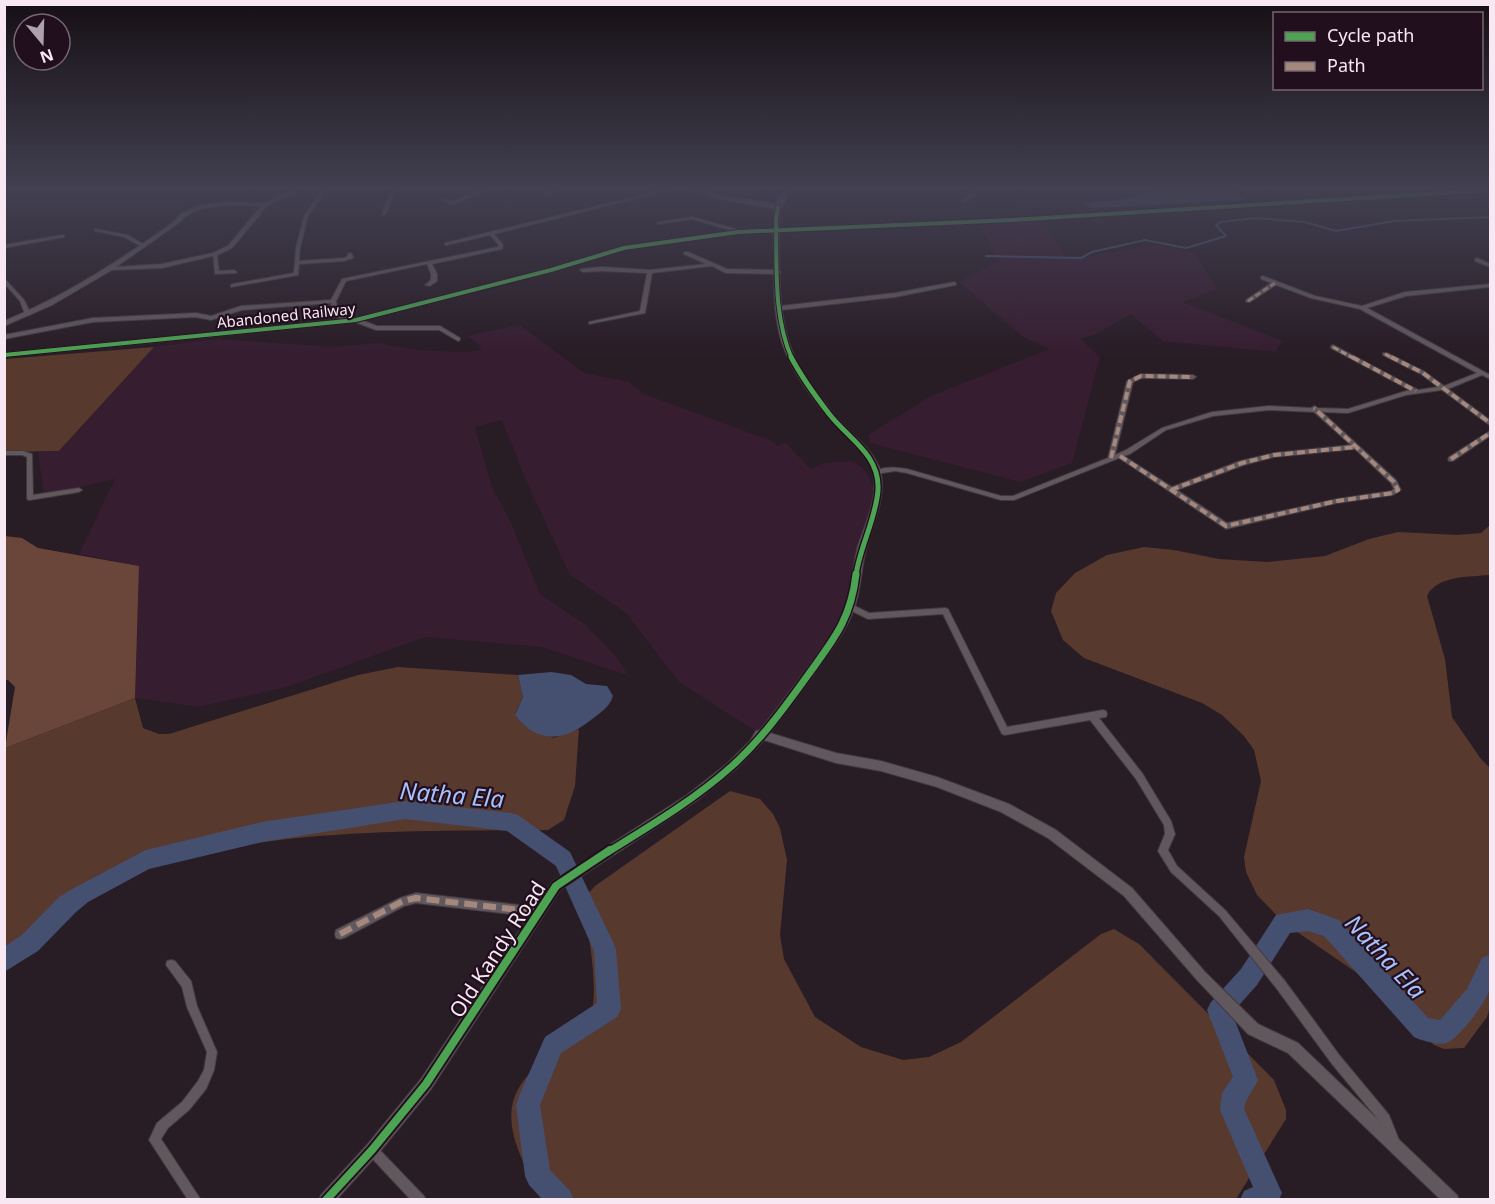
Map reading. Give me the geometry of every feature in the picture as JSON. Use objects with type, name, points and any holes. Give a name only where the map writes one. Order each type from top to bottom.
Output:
[{"type":"street","points":[[4,247],[19,244]]},
{"type":"street","points":[[4,324],[28,314],[111,269],[146,244]]},
{"type":"street","points":[[111,269],[162,266],[215,254],[232,244]]},
{"type":"street","points":[[233,286],[295,274],[301,244]]},
{"type":"street","points":[[458,339],[440,328],[376,328],[335,315],[333,301],[344,280],[500,248],[500,244]]},
{"type":"street","name":"Abandoned Railway","points":[[4,355],[353,320],[551,270],[624,248],[651,244]]},
{"type":"street","points":[[777,244],[781,308],[788,349],[802,376],[833,419],[871,456],[877,472],[878,499],[868,524],[858,562],[851,607],[868,616],[945,610],[1005,731],[1103,714]]},
{"type":"street","points":[[686,253],[726,271],[778,272]]},
{"type":"street","points":[[215,254],[217,273],[234,272]]},
{"type":"street","points":[[297,263],[344,260],[351,257],[350,254]]},
{"type":"street","points":[[1477,260],[1489,264]]},
{"type":"street","points":[[428,285],[434,281],[429,263]]},
{"type":"street","points":[[583,270],[602,268],[650,272],[711,265]]},
{"type":"street","points":[[591,323],[643,312],[650,272]]},
{"type":"street","points":[[1263,278],[1313,297],[1362,308],[1491,377]]},
{"type":"street","points":[[4,279],[28,314]]},
{"type":"street","points":[[1248,301],[1275,283]]},
{"type":"street","points":[[781,308],[884,297],[954,284]]},
{"type":"street","points":[[1362,308],[1405,294],[1491,285]]},
{"type":"street","points":[[4,337],[93,320],[196,315],[211,318],[241,308],[333,301]]},
{"type":"street","points":[[1333,346],[1416,391]]},
{"type":"street","points":[[1385,354],[1423,373],[1491,423]]},
{"type":"street","points":[[877,472],[895,469],[907,471],[1001,498],[1014,498],[1120,456],[1164,429],[1212,414],[1269,408],[1348,411],[1416,391],[1444,388],[1482,373]]},
{"type":"street","points":[[1111,458],[1130,381],[1133,378],[1141,376],[1193,377]]},
{"type":"street","points":[[1120,456],[1226,526],[1336,501],[1393,493],[1398,490],[1394,482],[1314,408]]},
{"type":"street","points":[[1451,459],[1491,433]]},
{"type":"street","points":[[1172,490],[1242,463],[1274,454],[1355,447]]},
{"type":"street","points":[[4,453],[23,453],[30,456],[30,498],[79,490]]},
{"type":"street","name":"Old Kandy Road","points":[[326,1200],[372,1150],[426,1084],[556,886],[587,863],[708,785],[733,765],[797,690],[851,607]]},
{"type":"street","points":[[1092,716],[1139,776],[1167,824],[1170,834],[1163,851],[1167,860],[1183,880],[1222,913],[1281,985],[1336,1060],[1385,1119],[1395,1147]]},
{"type":"street","points":[[760,734],[836,758],[881,766],[937,782],[1005,808],[1052,834],[1128,892],[1201,976],[1253,1029],[1293,1048],[1452,1200]]},
{"type":"street","points":[[340,934],[403,901],[416,898],[537,912]]},
{"type":"street","points":[[171,964],[187,985],[192,1007],[212,1052],[212,1058],[206,1081],[180,1111],[162,1125],[155,1140],[195,1200]]},
{"type":"street","points":[[372,1150],[420,1200]]},
{"type":"shaded area","points":[[990,244],[1058,244],[1069,260],[1154,245],[1194,252],[1217,289],[1183,302],[1282,341],[1275,352],[1163,341],[1131,314],[1094,335],[1080,339],[1100,357],[1072,463],[1020,482],[870,443],[868,435],[931,396],[1049,349],[1022,336],[959,282],[999,261]]},
{"type":"shaded area","points":[[520,325],[584,373],[629,382],[644,394],[772,441],[777,446],[786,443],[811,469],[825,463],[853,461],[863,468],[870,478],[878,499],[851,607],[838,630],[760,734],[679,682],[626,613],[570,575],[528,485],[502,420],[475,427],[492,487],[512,525],[540,594],[586,625],[617,658],[629,676],[542,647],[425,637],[287,687],[198,707],[135,698],[139,566],[79,554],[115,479],[44,495],[38,452],[60,451],[154,347],[217,339],[334,347],[378,343],[418,350],[465,352],[481,350],[480,346],[469,337],[474,334]]},
{"type":"shaded area","points":[[154,347],[59,451],[5,452],[5,359]]},
{"type":"shaded area","points":[[1490,525],[1490,575],[1446,581],[1438,584],[1427,596],[1445,659],[1452,717],[1481,759],[1490,768],[1490,1007],[1487,1017],[1464,1048],[1444,1049],[1434,1045],[1366,979],[1284,923],[1257,895],[1246,872],[1244,857],[1261,781],[1254,750],[1244,736],[1222,715],[1202,703],[1084,658],[1063,640],[1051,611],[1056,593],[1075,573],[1107,555],[1144,547],[1219,559],[1267,562],[1325,556],[1369,539],[1398,532],[1457,535],[1481,533]]},
{"type":"shaded area","points":[[5,536],[22,538],[38,548],[139,566],[135,698],[5,748],[15,687],[5,680]]},
{"type":"shaded area","points":[[398,667],[518,675],[523,697],[515,714],[553,738],[579,729],[575,786],[564,820],[548,830],[432,831],[311,837],[250,844],[192,855],[136,872],[73,900],[16,954],[5,961],[5,748],[135,698],[143,728],[159,734],[169,734],[358,675]]},
{"type":"shaded area","points":[[730,791],[760,799],[773,814],[780,828],[787,860],[780,935],[784,959],[815,1017],[861,1047],[903,1060],[929,1057],[961,1042],[1101,934],[1114,929],[1139,944],[1274,1080],[1286,1110],[1286,1119],[1236,1199],[541,1199],[516,1144],[512,1127],[512,1110],[516,1093],[527,1077],[579,1034],[588,1022],[592,1011],[594,980],[583,899],[595,886]]},
{"type":"water","points":[[551,672],[571,675],[586,684],[607,686],[613,696],[607,707],[571,733],[551,737],[542,735],[533,731],[515,715],[523,697],[518,675]]},
{"type":"waterway","points":[[986,256],[1081,258],[1092,252],[1127,244]]},
{"type":"waterway","points":[[1166,244],[1186,248],[1199,244]]},
{"type":"waterway","name":"Natha Ela","points":[[4,961],[30,943],[67,905],[81,895],[146,860],[262,832],[405,810],[511,822],[563,859],[605,950],[609,1009],[553,1045],[528,1105],[538,1176],[561,1200]]},
{"type":"waterway","name":"Natha Ela","points":[[1253,1200],[1269,1193],[1232,1110],[1234,1093],[1246,1080],[1219,1010],[1249,977],[1284,923],[1308,920],[1331,928],[1422,1029],[1445,1032],[1475,997],[1490,966]]},
{"type":"marked path","points":[[1248,301],[1275,283]]},
{"type":"marked path","points":[[1333,347],[1416,391]]},
{"type":"marked path","points":[[1385,354],[1423,373],[1490,423]]},
{"type":"marked path","points":[[1111,458],[1130,381],[1141,376],[1193,377]]},
{"type":"marked path","points":[[1120,456],[1226,526],[1337,501],[1393,493],[1398,490],[1394,482],[1314,408]]},
{"type":"marked path","points":[[1451,459],[1490,433]]},
{"type":"marked path","points":[[1171,490],[1242,463],[1274,455],[1355,447]]},
{"type":"marked path","points":[[340,934],[403,901],[416,898],[537,912]]},
{"type":"cycle path","points":[[4,355],[356,320],[551,270],[624,248],[651,244]]},
{"type":"cycle path","points":[[326,1200],[372,1150],[426,1084],[556,886],[669,814],[732,766],[754,744],[785,706],[834,638],[848,614],[853,600],[860,553],[874,512],[878,480],[868,454],[830,415],[802,376],[788,350],[781,321],[777,244]]}]
